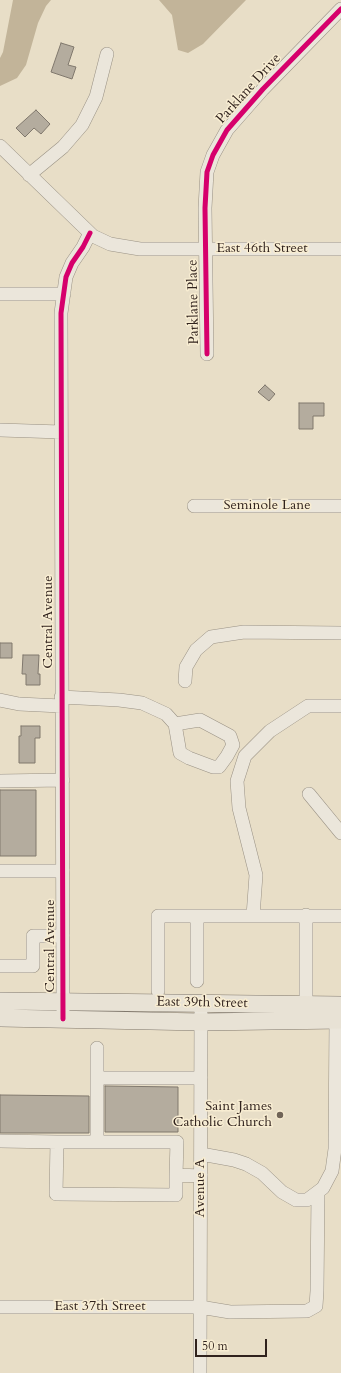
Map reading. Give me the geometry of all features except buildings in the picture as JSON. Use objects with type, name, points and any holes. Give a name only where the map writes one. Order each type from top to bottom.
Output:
[{"type":"main road","name":"East 39th Street","points":[[0,1001],[306,1004],[339,1015]]},
{"type":"main road","name":"East 39th Street","points":[[0,1018],[201,1022],[339,1015]]},
{"type":"street","name":"Parklane Drive","points":[[205,249],[205,208],[208,172],[213,155],[227,130],[263,89],[341,9]]},
{"type":"street","points":[[29,175],[63,147],[82,125],[96,97],[107,54]]},
{"type":"street","name":"East 46th Street","points":[[0,146],[93,236],[110,244],[140,249],[341,249]]},
{"type":"street","name":"Central Avenue","points":[[63,1019],[61,313],[66,277],[72,263],[83,247],[90,232]]},
{"type":"street","name":"Parklane Place","points":[[205,249],[207,354]]},
{"type":"street","points":[[0,294],[64,294]]},
{"type":"street","points":[[0,430],[61,432]]},
{"type":"street","name":"Seminole Lane","points":[[194,506],[341,506]]},
{"type":"street","points":[[185,681],[186,667],[192,656],[196,650],[210,637],[244,632],[341,633]]},
{"type":"street","points":[[0,700],[19,704],[119,700],[142,703],[166,714],[175,724],[180,753],[214,767],[219,767],[233,744],[230,736],[200,720],[175,724]]},
{"type":"street","points":[[253,916],[256,874],[240,808],[237,781],[245,756],[270,731],[308,706],[341,706]]},
{"type":"street","points":[[0,781],[63,780]]},
{"type":"street","points":[[309,794],[341,833]]},
{"type":"street","points":[[0,871],[63,871]]},
{"type":"street","points":[[306,915],[306,1004]]},
{"type":"street","points":[[158,991],[158,916],[341,916]]},
{"type":"street","points":[[197,916],[197,981]]},
{"type":"street","points":[[0,966],[33,966],[33,936],[63,936]]},
{"type":"street","name":"Avenue A","points":[[200,1373],[201,1003]]},
{"type":"street","points":[[201,1154],[234,1160],[246,1164],[262,1173],[282,1192],[296,1200],[307,1200],[323,1188],[332,1171],[335,1149],[339,1015]]},
{"type":"street","points":[[97,1048],[98,1142]]},
{"type":"street","points":[[97,1078],[201,1078]]},
{"type":"street","points":[[0,1141],[177,1142],[176,1195],[56,1194],[57,1142]]},
{"type":"street","points":[[176,1175],[200,1176]]},
{"type":"street","name":"East 37th Street","points":[[0,1307],[200,1307],[230,1312],[307,1311],[316,1306],[318,1192]]},
{"type":"shaded area","points":[[13,0],[51,0],[46,6],[38,23],[26,65],[17,78],[0,86],[0,58],[3,52]]},
{"type":"shaded area","points":[[159,0],[246,0],[203,44],[188,53],[178,50],[172,15]]},
{"type":"cycle path","points":[[207,354],[205,208],[207,172],[213,155],[227,130],[263,89],[341,9]]},
{"type":"cycle path","points":[[63,1019],[61,313],[66,277],[72,263],[83,247],[90,233]]},
{"type":"place","name":"Saint James Catholic Church","points":[[280,1115]]}]
